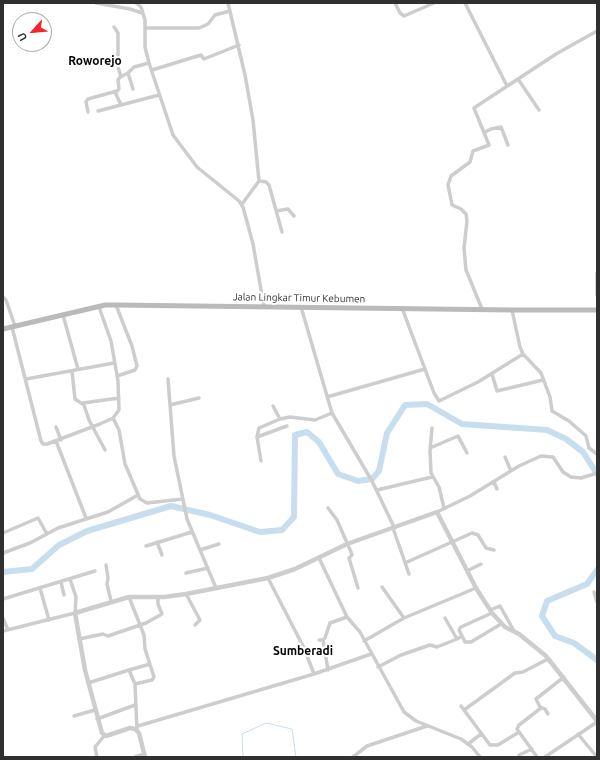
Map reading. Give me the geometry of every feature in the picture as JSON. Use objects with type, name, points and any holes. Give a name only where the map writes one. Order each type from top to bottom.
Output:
[{"type":"main road","name":"Jalan Lingkar Timur Kebumen","points":[[3,329],[99,307],[116,305],[597,310]]},
{"type":"street","points":[[96,3],[130,9],[142,13]]},
{"type":"street","points":[[136,3],[140,7],[145,20],[146,47],[149,63],[174,135],[192,162],[242,204],[253,244],[264,307]]},
{"type":"street","points":[[228,3],[239,45],[253,120],[259,181],[242,204]]},
{"type":"street","points":[[395,3],[400,14],[404,16],[434,3]]},
{"type":"street","points":[[465,3],[507,86]]},
{"type":"street","points":[[145,28],[199,28],[208,24],[215,15],[230,11]]},
{"type":"street","points":[[114,27],[118,33],[118,67],[121,77]]},
{"type":"street","points":[[482,309],[466,270],[464,248],[467,220],[466,214],[461,209],[452,205],[448,185],[451,176],[470,162],[473,151],[488,146],[485,132],[474,108],[556,54],[597,31]]},
{"type":"street","points":[[152,70],[201,55],[204,59],[239,45]]},
{"type":"street","points":[[88,112],[86,102],[89,98],[115,92],[119,88],[118,80],[121,77],[134,67],[149,63]]},
{"type":"street","points":[[128,73],[133,89]]},
{"type":"street","points":[[518,79],[539,110]]},
{"type":"street","points":[[115,92],[121,105]]},
{"type":"street","points":[[98,111],[159,95]]},
{"type":"street","points":[[485,132],[501,127],[508,145]]},
{"type":"street","points":[[259,181],[269,184],[282,232]]},
{"type":"street","points":[[276,211],[288,209],[294,216]]},
{"type":"street","points":[[597,274],[597,296]]},
{"type":"street","points":[[3,297],[6,300],[42,444],[61,440],[93,427],[113,418],[119,410],[117,376],[110,336],[99,307]]},
{"type":"street","points":[[116,305],[132,346],[137,368],[117,376]]},
{"type":"street","points":[[301,307],[332,413],[377,490],[393,527],[409,574]]},
{"type":"street","points":[[402,308],[436,399],[439,401],[478,382],[523,354]]},
{"type":"street","points":[[512,310],[517,339],[523,354],[536,367],[543,380],[550,397],[552,411],[569,421],[586,436],[589,446],[597,454]]},
{"type":"street","points":[[63,315],[78,369]]},
{"type":"street","points":[[26,379],[114,363]]},
{"type":"street","points":[[327,397],[425,369]]},
{"type":"street","points":[[72,371],[75,399],[83,403],[119,398]]},
{"type":"street","points":[[492,374],[497,391],[543,380]]},
{"type":"street","points":[[168,379],[174,456],[187,520],[216,588]]},
{"type":"street","points":[[478,382],[480,387]]},
{"type":"street","points":[[170,405],[199,398]]},
{"type":"street","points":[[83,403],[88,417],[105,450]]},
{"type":"street","points":[[273,406],[280,419]]},
{"type":"street","points":[[261,461],[257,436],[259,428],[280,419],[290,417],[315,420],[332,413]]},
{"type":"street","points":[[113,418],[119,430],[125,464],[142,501],[147,503],[184,500]]},
{"type":"street","points":[[257,436],[286,426]]},
{"type":"street","points":[[56,427],[61,440]]},
{"type":"street","points":[[432,428],[430,448],[432,477],[439,487],[444,508]]},
{"type":"street","points":[[430,448],[458,436],[466,453]]},
{"type":"street","points":[[56,441],[86,518]]},
{"type":"street","points":[[3,631],[50,620],[129,597],[158,597],[186,594],[268,578],[295,569],[347,544],[437,512],[462,501],[533,459],[547,456],[552,457],[563,472],[571,477],[581,478],[597,473]]},
{"type":"street","points":[[505,457],[511,471]]},
{"type":"street","points":[[377,490],[432,477]]},
{"type":"street","points":[[494,482],[497,489]]},
{"type":"street","points":[[3,553],[30,544],[47,534],[86,518],[109,511],[138,495]]},
{"type":"street","points":[[328,508],[337,520],[352,554],[349,559],[358,588]]},
{"type":"street","points":[[437,512],[476,588],[491,612],[501,624],[514,632],[548,659],[597,722],[548,756]]},
{"type":"street","points":[[3,533],[38,518],[47,534]]},
{"type":"street","points":[[146,546],[192,532]]},
{"type":"street","points":[[405,563],[474,533],[478,535],[486,548],[494,550]]},
{"type":"street","points":[[157,542],[162,555]]},
{"type":"street","points":[[200,550],[220,544]]},
{"type":"street","points":[[319,558],[347,617],[360,632],[404,712],[416,721],[460,739],[468,744],[480,757]]},
{"type":"street","points":[[467,571],[481,564]]},
{"type":"street","points":[[106,565],[108,577],[107,584],[111,601]]},
{"type":"street","points":[[186,573],[208,568]]},
{"type":"street","points":[[3,599],[95,571]]},
{"type":"street","points":[[268,578],[304,648],[314,674]]},
{"type":"street","points":[[70,579],[76,597],[75,613],[88,683],[97,719],[104,736]]},
{"type":"street","points":[[61,582],[64,595]]},
{"type":"street","points":[[382,587],[404,618]]},
{"type":"street","points":[[40,588],[50,620]]},
{"type":"street","points":[[364,641],[404,618],[476,588]]},
{"type":"street","points":[[594,592],[597,602]]},
{"type":"street","points":[[186,594],[200,620],[196,625]]},
{"type":"street","points":[[129,597],[144,635],[145,649],[154,678],[135,684]]},
{"type":"street","points":[[79,639],[103,634],[108,636],[140,626],[162,614],[158,604],[158,597]]},
{"type":"street","points":[[501,624],[471,642],[465,642],[459,630],[461,627],[500,606],[514,632]]},
{"type":"street","points":[[328,670],[324,640],[330,623],[347,617]]},
{"type":"street","points":[[3,618],[8,630]]},
{"type":"street","points":[[445,618],[457,639]]},
{"type":"street","points":[[378,667],[400,656],[428,646],[437,647],[462,636]]},
{"type":"street","points":[[319,640],[324,640]]},
{"type":"street","points":[[97,757],[95,747],[104,736],[130,728],[137,728],[328,670],[372,654]]},
{"type":"street","points":[[464,710],[515,672],[523,672],[548,659]]},
{"type":"street","points":[[88,683],[150,664]]},
{"type":"street","points":[[129,670],[135,684],[137,728],[145,755],[135,757]]},
{"type":"street","points":[[548,714],[545,709],[541,708],[536,702],[537,697],[564,678]]},
{"type":"street","points":[[97,719],[135,705]]},
{"type":"street","points":[[461,706],[490,745],[494,746],[519,732]]},
{"type":"street","points":[[537,757],[517,729],[519,725],[541,708]]},
{"type":"street","points":[[74,716],[95,710]]},
{"type":"street","points":[[353,757],[367,746],[427,726]]},
{"type":"street","points":[[468,744],[481,734]]},
{"type":"street","points":[[578,734],[597,757]]},
{"type":"street","points":[[519,755],[532,749]]},
{"type":"waterway","points":[[3,572],[32,569],[59,545],[87,531],[171,506],[210,515],[260,532],[282,530],[294,517],[295,435],[307,432],[319,442],[338,474],[358,481],[372,479],[379,471],[387,433],[405,405],[427,404],[462,424],[547,430],[566,439],[583,452],[597,474]]},
{"type":"waterway","points":[[597,570],[587,584],[547,601],[542,616],[555,636],[574,643],[597,660]]},
{"type":"waterway","points":[[243,757],[242,734],[266,723],[292,729],[296,757]]},
{"type":"district","name":"Roworejo","points":[[95,61]]},
{"type":"district","name":"Sumberadi","points":[[303,651]]}]
